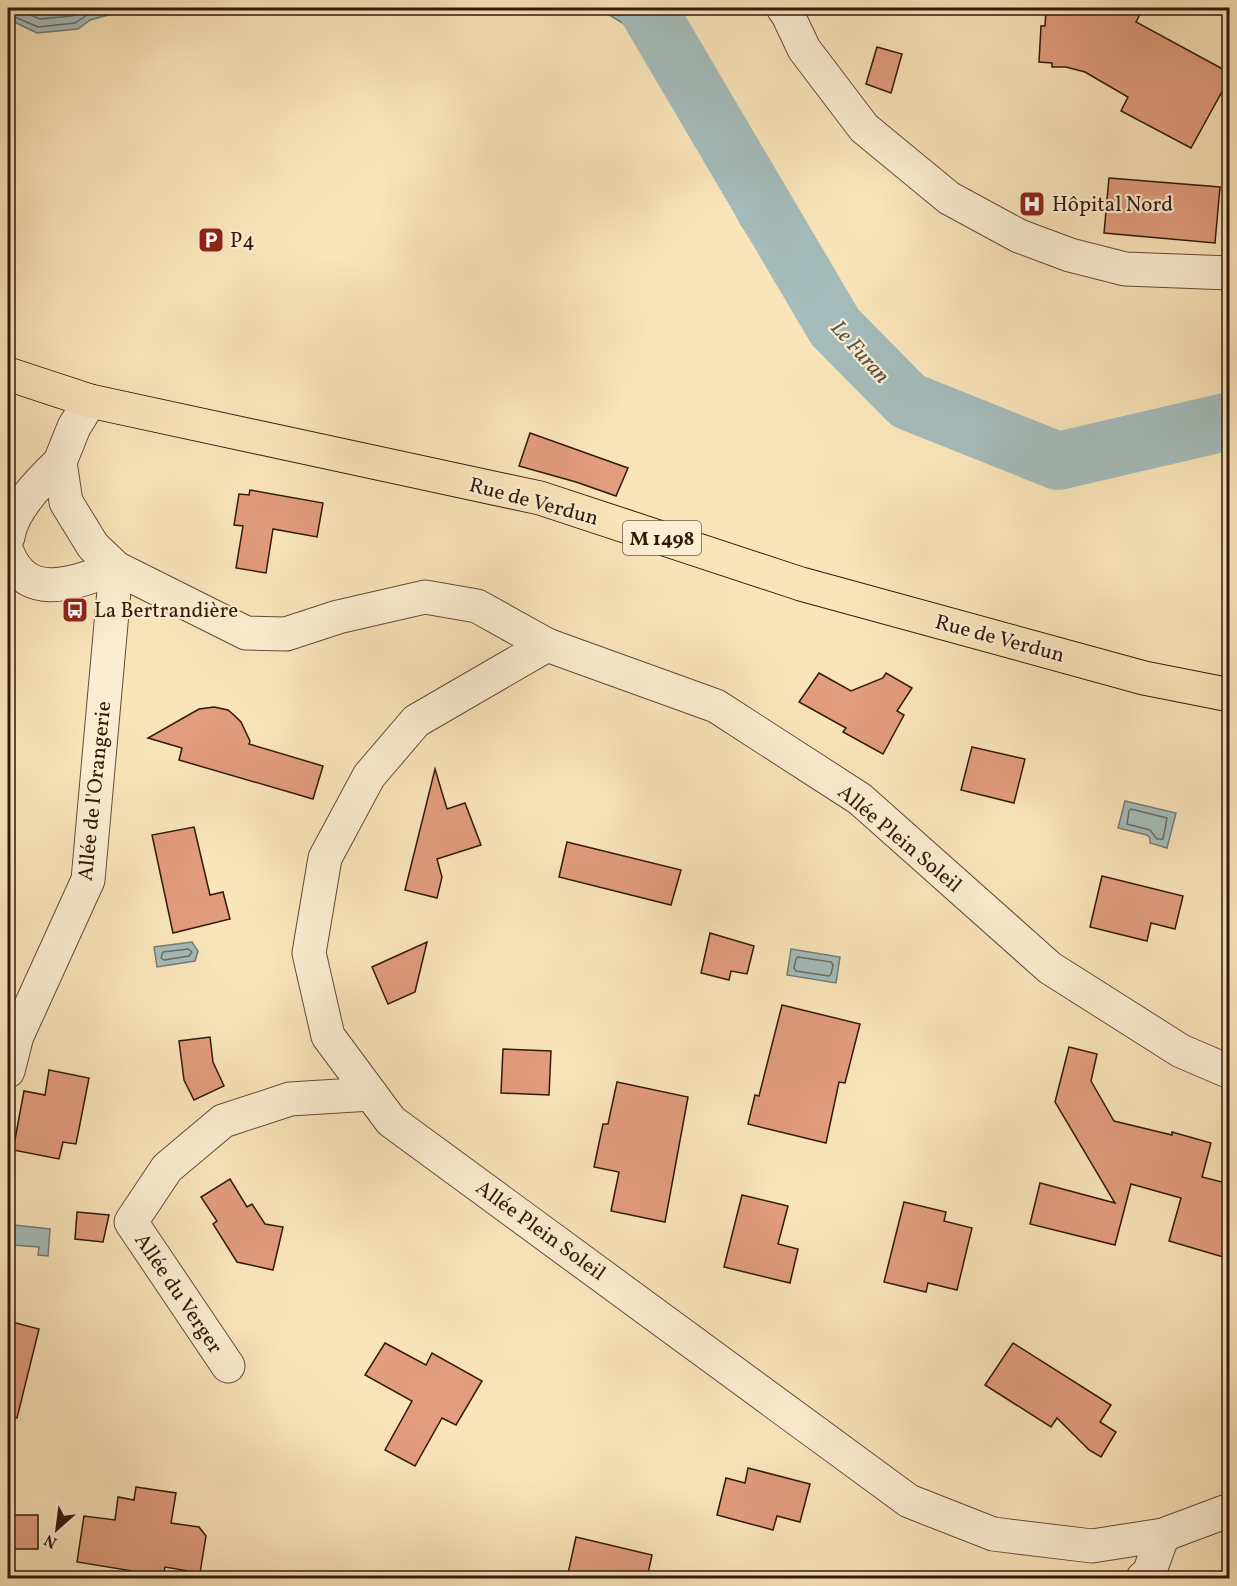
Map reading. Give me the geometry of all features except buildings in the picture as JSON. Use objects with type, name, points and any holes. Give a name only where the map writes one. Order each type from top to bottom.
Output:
[{"type":"main road","name":"Rue de Verdun","points":[[8,374],[90,401],[540,498],[801,584],[1144,678],[1230,695]]},
{"type":"street","points":[[783,8],[804,50],[864,128],[949,198],[1018,236],[1070,255],[1125,268],[1230,273]]},
{"type":"street","points":[[8,537],[17,514],[38,483],[60,462],[74,427],[90,401]]},
{"type":"street","name":"Allée Plein Soleil","points":[[60,462],[66,502],[93,546],[116,568],[246,633],[286,634],[338,617],[425,597],[477,606],[547,645],[716,706],[860,799],[1050,968],[1181,1051],[1230,1072]]},
{"type":"street","points":[[8,554],[11,563],[23,576],[42,585],[64,585],[116,568]]},
{"type":"street","name":"Allée de l'Orangerie","points":[[8,1071],[17,1036],[88,880],[116,568]]},
{"type":"street","name":"Allée Plein Soleil","points":[[547,645],[416,721],[369,776],[325,858],[309,953],[328,1036],[391,1121],[909,1501],[993,1534],[1092,1546],[1163,1535],[1230,1510]]},
{"type":"street","name":"Allée du Verger","points":[[228,1366],[132,1222],[167,1168],[223,1121],[290,1099],[371,1094]]},
{"type":"street","points":[[1143,1578],[1149,1573],[1163,1535]]},
{"type":"water","points":[[8,8],[134,8],[90,20],[78,29],[37,33],[8,19]]},
{"type":"water","points":[[587,8],[653,8],[677,24],[715,92],[724,150],[733,171],[814,290],[829,308],[905,371],[959,425],[1000,440],[1033,447],[1132,447],[1229,424],[1229,448],[1095,472],[1052,475],[1003,465],[945,442],[894,407],[855,353],[828,335],[808,316],[764,259],[741,224],[704,150],[698,113],[687,77],[653,42],[608,14]]},
{"type":"water","points":[[1125,801],[1176,813],[1167,848],[1150,843],[1147,835],[1118,828]]},
{"type":"water","points":[[192,942],[198,951],[195,961],[157,967],[154,947]]},
{"type":"water","points":[[791,949],[840,957],[836,983],[787,975]]},
{"type":"water","points":[[14,1225],[50,1229],[48,1256],[38,1255],[39,1247],[12,1245]]},
{"type":"waterway","name":"Le Furan","points":[[647,8],[835,327],[908,401],[1058,461],[1230,421]]},
{"type":"place","name":"Hôpital Nord","points":[[1032,204]]},
{"type":"place","name":"P4","points":[[211,240]]},
{"type":"place","name":"La Bertrandière","points":[[75,610]]}]
